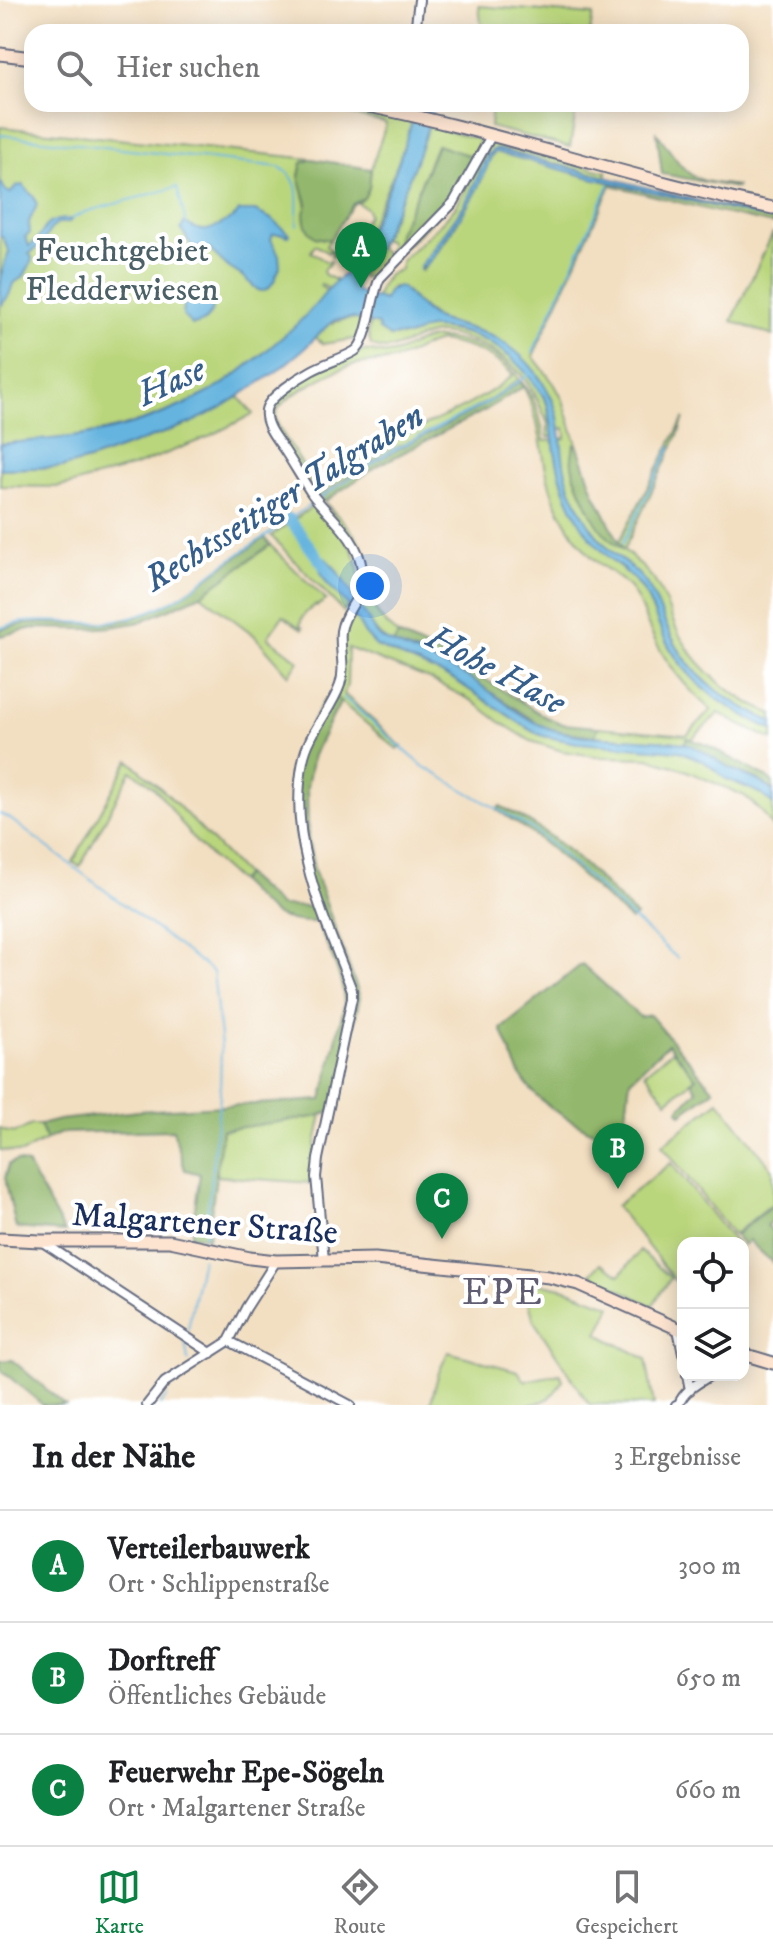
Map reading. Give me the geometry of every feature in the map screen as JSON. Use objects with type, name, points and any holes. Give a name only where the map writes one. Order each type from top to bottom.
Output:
[{"type":"street","points":[[416,24],[419,0]]},
{"type":"street","points":[[0,54],[24,57]]},
{"type":"street","points":[[409,112],[654,181],[773,208]]},
{"type":"street","points":[[324,1260],[316,1177],[352,990],[308,870],[300,806],[303,757],[340,683],[343,670],[342,625],[362,585],[360,559],[349,537],[313,495],[270,428],[268,406],[274,397],[311,371],[359,348],[363,343],[376,286],[386,271],[454,202],[491,136]]},
{"type":"street","name":"Malgartener Straße","points":[[0,1239],[170,1241],[276,1261],[375,1259],[561,1279],[615,1299],[677,1328]]},
{"type":"street","points":[[40,1241],[211,1353]]},
{"type":"street","points":[[147,1405],[165,1382],[229,1341],[276,1261]]},
{"type":"street","points":[[229,1341],[350,1405]]},
{"type":"street","points":[[749,1356],[773,1363]]},
{"type":"street","points":[[688,1381],[690,1390]]},
{"type":"street","points":[[678,1405],[703,1381]]},
{"type":"green space","points":[[479,6],[593,15],[591,24],[481,24]]},
{"type":"green space","points":[[340,112],[381,112],[412,122],[392,177],[350,266],[344,250],[368,215],[367,209],[358,203],[369,188],[384,122]]},
{"type":"green space","points":[[491,112],[576,112],[570,147],[490,127]]},
{"type":"green space","points":[[428,125],[478,139],[479,146],[474,157],[436,145],[398,233],[397,255],[385,266],[390,243],[383,239],[378,248],[385,253],[382,267],[379,272],[374,271],[371,276],[374,280],[369,280],[366,275],[364,278],[360,275],[393,217]]},
{"type":"green space","name":"Feuchtgebiet Fledderwiesen","points":[[0,127],[312,159],[302,163],[299,176],[315,237],[330,240],[326,246],[335,253],[333,257],[333,253],[315,245],[311,252],[327,262],[331,261],[323,272],[336,280],[329,289],[321,284],[327,291],[291,330],[207,394],[172,410],[117,428],[61,439],[0,444]]},
{"type":"green space","points":[[657,133],[693,176],[737,188],[662,174]]},
{"type":"green space","points":[[490,144],[607,172],[606,177],[500,149],[492,150],[465,204],[420,267],[422,271],[458,222],[496,152],[773,220],[773,224],[611,185],[533,356],[563,400],[577,444],[574,445],[572,465],[582,494],[605,534],[622,547],[619,542],[684,418],[624,550],[654,580],[680,636],[708,673],[745,701],[773,714],[773,722],[742,707],[702,678],[672,637],[645,582],[594,532],[576,502],[564,469],[560,439],[566,438],[565,428],[559,429],[552,399],[525,360],[486,334],[434,316],[401,287],[392,287],[385,300],[376,297],[388,275],[401,269],[401,261],[456,206]]},
{"type":"green space","points":[[437,145],[474,157],[452,201],[397,255],[398,233]]},
{"type":"green space","points":[[312,159],[371,169],[369,188],[364,198],[353,204],[330,240],[315,237],[305,223],[307,204],[299,176],[302,163]]},
{"type":"green space","points":[[773,233],[773,336],[732,321]]},
{"type":"green space","points":[[352,318],[366,321],[360,338],[323,344],[315,337],[332,323]]},
{"type":"green space","points":[[370,322],[379,325],[390,336],[406,336],[425,328],[439,328],[468,334],[496,345],[517,361],[539,389],[547,404],[553,437],[548,437],[547,421],[529,385],[514,367],[494,352],[468,339],[440,333],[388,349],[379,348],[371,345],[368,333]]},
{"type":"green space","points":[[427,339],[456,340],[481,348],[503,361],[519,379],[490,400],[389,451],[318,497],[269,420],[277,398],[315,370],[361,351],[394,353]],"holes":[[[440,341],[489,356],[513,375],[483,396],[377,449],[316,487],[278,424],[276,413],[282,405],[325,376],[362,363],[395,360]]]},
{"type":"green space","points":[[521,381],[537,409],[544,441],[553,440],[569,502],[584,529],[641,588],[664,637],[685,669],[724,704],[773,730],[773,740],[719,713],[692,739],[687,738],[685,743],[594,736],[599,727],[687,735],[711,710],[670,665],[630,588],[590,555],[565,520],[551,490],[534,411]]},
{"type":"green space","points":[[520,382],[523,387],[486,410],[379,465],[324,502],[321,498],[380,459],[472,412]]},
{"type":"green space","points":[[239,397],[253,414],[208,437],[135,466],[58,487],[0,486],[0,469],[63,467],[89,460],[191,423]]},
{"type":"green space","points":[[577,444],[594,492],[623,550],[602,531],[583,497],[572,464],[574,445]]},
{"type":"green space","points":[[321,498],[361,546],[373,603],[379,616],[398,635],[393,644],[376,631],[357,605],[364,591],[362,557]]},
{"type":"green space","points":[[316,504],[352,549],[359,571],[357,586],[344,612],[271,536]]},
{"type":"green space","points":[[265,538],[270,545],[201,595],[140,622],[87,629],[33,628],[0,636],[0,630],[28,624],[102,624],[131,619],[183,594]]},
{"type":"green space","points":[[270,545],[326,600],[305,614],[300,625],[302,629],[283,616],[268,637],[299,661],[289,675],[254,635],[201,595]]},
{"type":"green space","points":[[354,611],[365,634],[376,646],[453,679],[543,736],[679,751],[705,762],[726,779],[750,788],[771,801],[773,828],[745,796],[680,768],[648,758],[601,757],[562,751],[531,741],[471,700],[429,679],[348,648],[344,694],[402,747],[397,749],[336,698],[344,630]]},
{"type":"green space","points":[[398,635],[475,673],[546,717],[563,724],[599,727],[594,736],[542,726],[471,679],[393,644]]},
{"type":"green space","points":[[336,698],[341,701],[313,755],[307,787],[308,839],[314,870],[360,997],[335,1110],[315,1117],[222,1130],[208,1238],[191,1235],[200,1174],[185,1170],[173,1130],[61,1133],[46,1140],[40,1125],[138,1111],[322,1100],[344,1006],[335,963],[317,922],[291,920],[273,913],[239,882],[245,875],[280,906],[314,907],[300,863],[292,767],[295,755],[324,700]]},
{"type":"green space","points":[[687,738],[707,745],[766,777],[773,783],[773,790],[685,743]]},
{"type":"green space","points":[[129,760],[168,795],[245,875],[239,882],[196,842],[152,786],[131,771],[80,867],[73,862]]},
{"type":"green space","points":[[500,806],[556,841],[636,916],[631,920],[543,842],[497,810]]},
{"type":"green space","points":[[582,964],[640,1017],[650,1015],[714,1090],[681,1114],[678,1110],[697,1090],[691,1082],[696,1078],[668,1044],[630,1080],[626,1115],[641,1134],[638,1137],[618,1124],[602,1137],[557,1112],[536,1096],[521,1076],[501,1029]]},
{"type":"green space","points":[[673,1050],[696,1078],[667,1101],[645,1073]]},
{"type":"green space","points":[[719,1101],[773,1170],[773,1203],[733,1235],[662,1145]]},
{"type":"green space","points":[[322,1114],[311,1183],[215,1176],[222,1130]]},
{"type":"green space","points":[[31,1125],[40,1125],[46,1140],[22,1153],[0,1150],[0,1128],[16,1132]]},
{"type":"green space","points":[[17,1161],[27,1164],[65,1232],[16,1228],[5,1178],[9,1164]]},
{"type":"green space","points":[[671,1163],[730,1237],[677,1237],[677,1283],[616,1206]]},
{"type":"green space","points":[[773,1205],[773,1219],[767,1225],[773,1232],[773,1263],[749,1241],[749,1237],[735,1235]]},
{"type":"green space","points":[[640,1251],[671,1278],[652,1306],[591,1274],[601,1263],[620,1275]]},
{"type":"green space","points":[[539,1283],[566,1289],[611,1306],[598,1334],[646,1359],[654,1405],[589,1404],[534,1321],[529,1302],[534,1285]]},
{"type":"green space","points":[[448,1352],[518,1371],[525,1381],[560,1374],[563,1380],[549,1397],[529,1405],[430,1405]]},
{"type":"green space","points":[[12,1360],[65,1405],[43,1405],[1,1370],[0,1361]]},
{"type":"water","points":[[415,112],[432,112],[406,186],[369,264],[357,279],[356,290],[384,300],[389,290],[401,287],[433,316],[492,336],[526,361],[555,405],[568,480],[592,529],[646,583],[672,638],[691,667],[728,698],[773,722],[773,730],[724,703],[685,669],[664,637],[641,587],[595,543],[576,515],[561,478],[544,396],[510,357],[473,335],[430,328],[407,336],[390,337],[379,330],[378,325],[352,318],[335,320],[276,372],[221,408],[191,423],[63,467],[0,469],[0,444],[91,434],[120,427],[193,401],[244,369],[284,335],[343,275],[374,219]]},
{"type":"water","points":[[495,149],[716,205],[773,216],[773,220],[496,152],[491,156],[465,210],[433,257],[420,270],[465,204],[488,154]]},
{"type":"water","points":[[0,181],[6,191],[11,193],[16,186],[23,185],[34,197],[37,205],[29,222],[30,233],[25,237],[29,246],[48,224],[72,219],[68,223],[58,223],[42,244],[29,254],[31,263],[24,276],[13,284],[0,307],[2,271],[9,253],[0,235]]},
{"type":"water","points":[[239,211],[255,211],[272,219],[289,234],[273,234],[271,239],[279,255],[280,267],[274,281],[263,291],[228,267],[209,249],[192,247],[181,229],[186,223],[196,229],[209,229],[236,216]]},
{"type":"water","points":[[194,290],[214,300],[208,317],[192,325],[183,316],[185,296]]},
{"type":"water","points":[[325,558],[335,568],[353,600],[381,638],[460,673],[543,726],[574,734],[665,741],[696,748],[765,785],[773,792],[773,805],[760,793],[726,779],[705,762],[679,751],[577,743],[543,736],[453,679],[376,646],[365,634],[354,611],[323,576],[319,561]]},
{"type":"waterway","points":[[0,135],[279,167],[287,172],[295,185],[297,225]]},
{"type":"waterway","points":[[533,352],[609,185]]},
{"type":"waterway","points":[[71,219],[85,212],[177,187],[186,223]]},
{"type":"waterway","name":"Rechtsseitiger Talgraben","points":[[320,498],[388,453],[490,401],[528,375]]},
{"type":"waterway","points":[[623,543],[671,446]]},
{"type":"waterway","name":"Rechtsseitiger Talgraben","points":[[0,628],[43,621],[102,622],[157,608],[185,593],[315,501]]},
{"type":"waterway","name":"Hohe Hase","points":[[289,519],[328,571]]},
{"type":"waterway","points":[[343,697],[424,767],[532,829],[677,958]]},
{"type":"waterway","points":[[0,814],[213,972],[221,1046],[220,1095],[205,1236]]},
{"type":"waterway","points":[[187,1334],[202,1258]]},
{"type":"waterway","points":[[185,1340],[188,1361]]},
{"type":"waterway","points":[[160,1405],[168,1395]]},
{"type":"place","name":"Verteilerbauwerk","points":[[361,288]]},
{"type":"place","name":"Dorftreff","points":[[618,1189]]},
{"type":"place","name":"Feuerwehr Epe-Sögeln","points":[[442,1239]]},
{"type":"district","name":"EPE","points":[[503,1291]]},
{"type":"water label","name":"Hase","points":[[170,380]]}]
